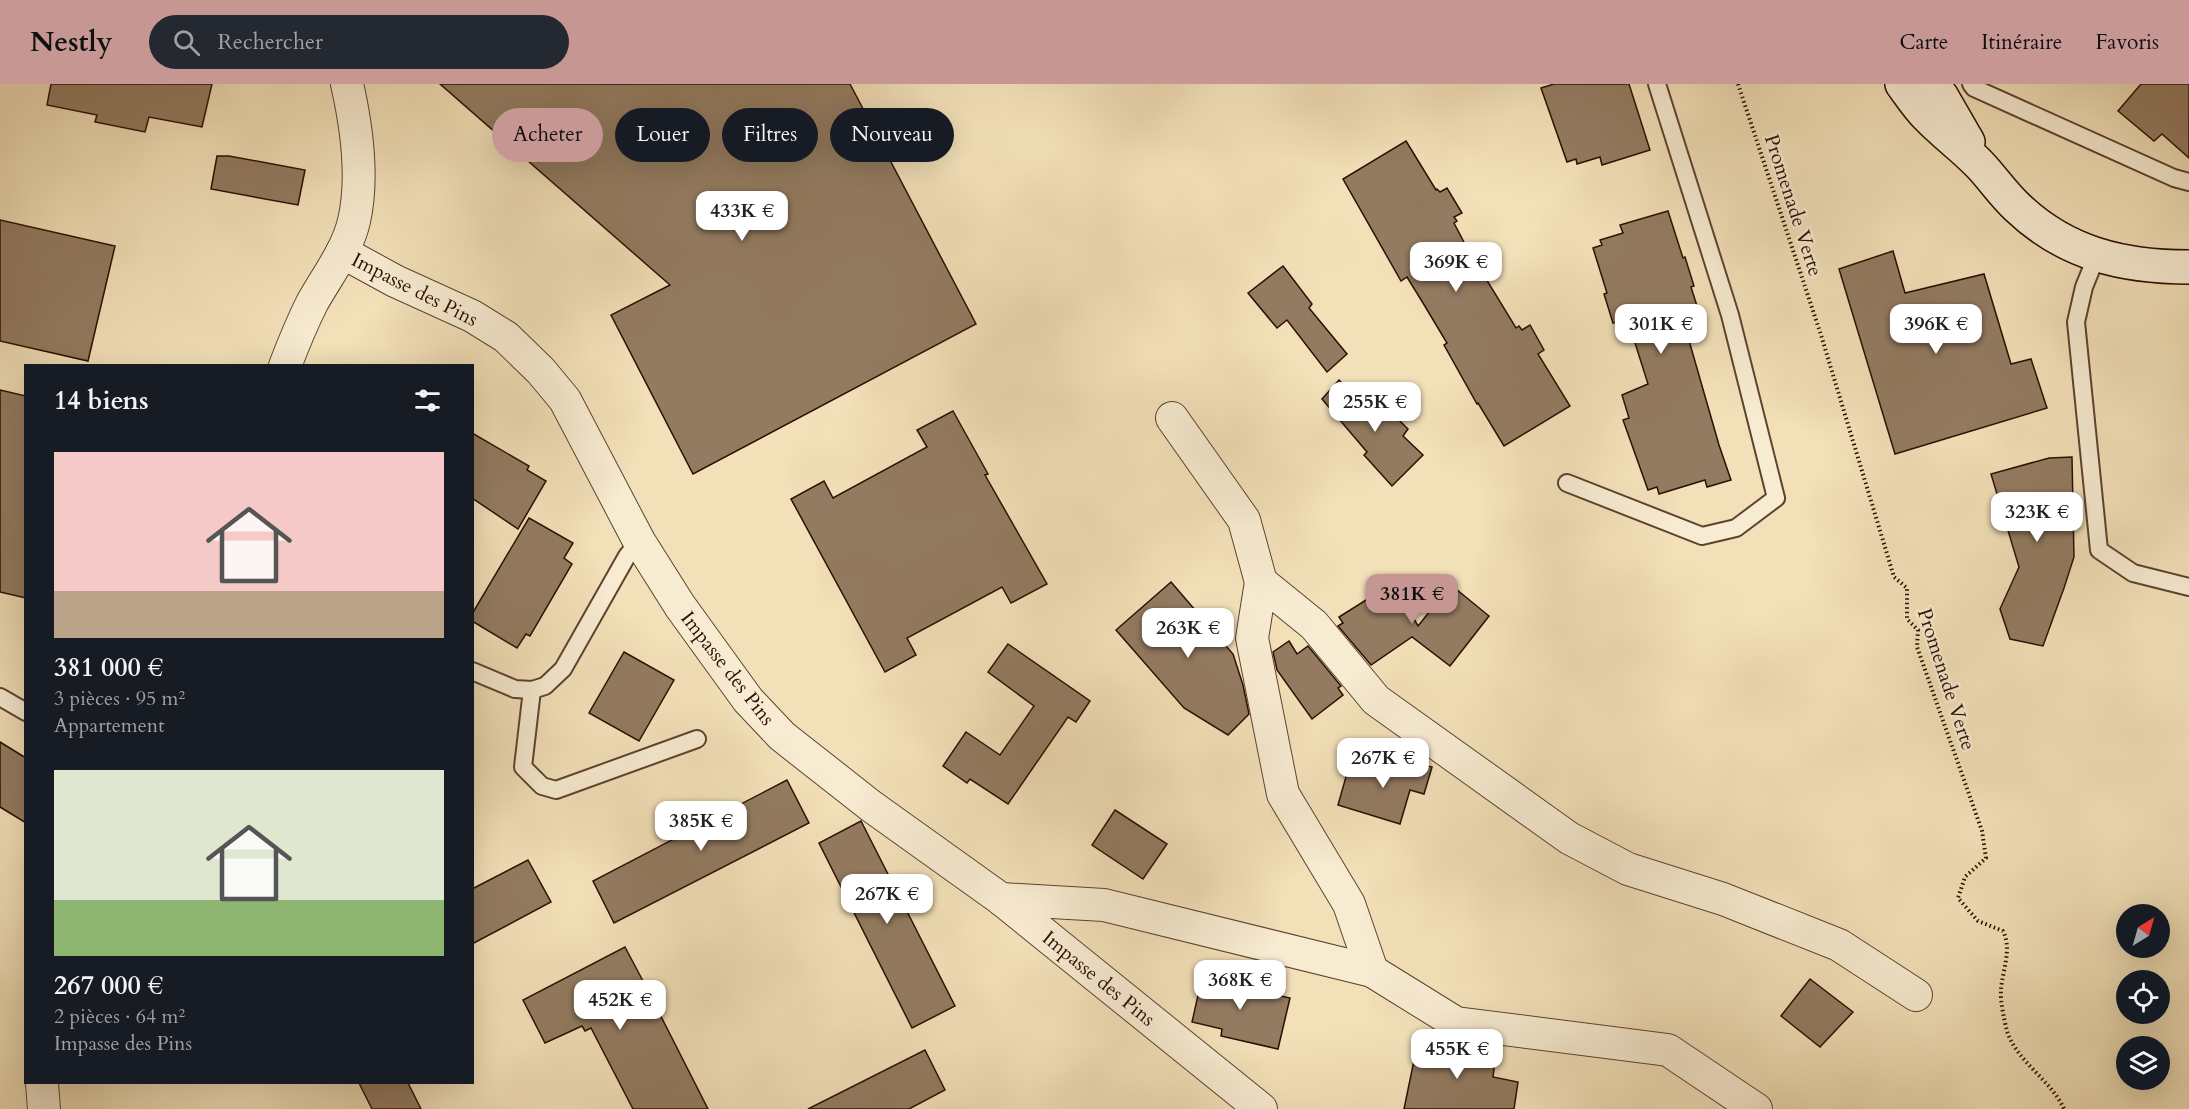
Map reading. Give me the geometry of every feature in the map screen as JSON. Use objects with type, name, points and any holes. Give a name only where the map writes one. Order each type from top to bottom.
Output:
[{"type":"main road","points":[[1902,84],[1926,115],[1980,165],[2017,207],[2046,230],[2073,246],[2137,266],[2189,267]]},
{"type":"main road","points":[[1933,84],[1980,165]]},
{"type":"street","points":[[286,364],[312,304],[342,252],[354,222],[359,189],[358,153],[347,84]]},
{"type":"street","name":"Impasse des Pins","points":[[342,252],[394,281],[472,316],[506,337],[541,371],[565,400],[639,542],[714,656],[748,700],[782,736],[872,806],[1000,899],[1261,1109]]},
{"type":"street","points":[[1172,418],[1244,520],[1261,582],[1252,638],[1283,794],[1349,904],[1372,971]]},
{"type":"street","points":[[1261,582],[1314,625],[1376,700],[1569,838],[1628,869],[1723,899],[1839,945],[1916,995]]},
{"type":"street","points":[[1000,899],[1104,905],[1372,971],[1456,1023],[1668,1050],[1756,1109]]},
{"type":"street","points":[[42,1084],[44,1109]]},
{"type":"lane","points":[[1567,483],[1702,536],[1736,528],[1776,498],[1730,315],[1657,84]]},
{"type":"lane","points":[[1971,84],[1974,88],[2164,174],[2189,182]]},
{"type":"lane","points":[[2097,255],[2084,287],[2076,322],[2099,550],[2133,573],[2189,587]]},
{"type":"lane","points":[[474,672],[516,689],[532,690],[545,686],[563,669],[627,556],[639,542]]},
{"type":"lane","points":[[532,690],[524,767],[542,786],[556,790],[697,739]]},
{"type":"lane","points":[[0,698],[24,711]]},
{"type":"path","name":"Promenade Verte","points":[[1738,84],[1821,335],[1894,577],[1907,588],[1907,619],[1918,630],[1917,647],[1983,831],[1986,858],[1965,877],[1958,898],[1978,921],[2003,931],[2009,941],[2001,992],[2008,1032],[2027,1063],[2058,1095],[2064,1109]]},
{"type":"building","points":[[51,84],[212,84],[202,127],[149,117],[145,132],[95,122],[97,115],[47,105]]},
{"type":"building","points":[[440,84],[850,84],[863,108],[830,108],[830,162],[891,162],[976,324],[693,474],[611,315],[670,285],[529,162],[603,162],[603,108],[492,108],[492,129]]},
{"type":"building","points":[[1554,84],[1629,84],[1650,150],[1602,165],[1600,157],[1577,164],[1576,159],[1567,162],[1541,88]]},
{"type":"building","points":[[2141,84],[2189,84],[2189,158],[2162,134],[2154,141],[2118,111]]},
{"type":"building","points":[[1406,141],[1436,190],[1440,192],[1447,188],[1462,213],[1454,217],[1457,221],[1454,223],[1466,246],[1516,328],[1519,326],[1522,330],[1530,325],[1544,350],[1538,354],[1570,406],[1504,446],[1477,404],[1444,345],[1447,343],[1423,303],[1407,277],[1401,281],[1343,179]]},
{"type":"building","points":[[217,156],[229,156],[305,170],[298,205],[211,189]]},
{"type":"building","points":[[1668,211],[1694,286],[1691,287],[1703,325],[1686,330],[1731,480],[1707,487],[1705,480],[1659,494],[1657,487],[1648,490],[1623,420],[1629,418],[1622,395],[1648,384],[1630,327],[1623,330],[1620,321],[1613,323],[1604,294],[1607,293],[1593,248],[1602,245],[1600,240],[1623,233],[1620,225]]},
{"type":"building","points":[[0,220],[115,246],[88,361],[0,341]]},
{"type":"building","points":[[1893,251],[1905,293],[1984,274],[2011,364],[2031,359],[2047,408],[1895,454],[1839,269]]},
{"type":"building","points":[[1283,266],[1312,304],[1309,308],[1347,354],[1327,372],[1287,320],[1277,328],[1248,293]]},
{"type":"building","points":[[1339,380],[1368,409],[1378,399],[1408,429],[1403,436],[1423,455],[1392,486],[1364,455],[1367,452],[1322,399]]},
{"type":"building","points":[[0,390],[24,396],[24,598],[0,592]]},
{"type":"building","points":[[953,411],[988,474],[985,475],[1047,584],[1011,603],[1002,587],[907,638],[916,655],[885,672],[791,499],[824,481],[833,498],[927,447],[917,430]]},
{"type":"building","points":[[474,434],[529,466],[527,470],[546,481],[518,529],[474,499]]},
{"type":"building","points":[[2072,457],[2074,557],[2064,588],[2043,646],[2010,639],[2000,609],[2019,567],[1991,474],[2049,458]]},
{"type":"building","points":[[529,518],[573,543],[564,558],[572,564],[530,636],[526,634],[517,648],[474,622],[474,611]]},
{"type":"building","points":[[1171,582],[1233,654],[1249,714],[1228,735],[1184,708],[1116,630]]},
{"type":"building","points":[[1393,583],[1418,626],[1451,585],[1489,616],[1450,666],[1412,637],[1371,665],[1338,626],[1343,623],[1339,617]]},
{"type":"building","points":[[1289,641],[1297,654],[1308,646],[1341,686],[1338,688],[1343,695],[1312,719],[1277,670],[1273,652]]},
{"type":"building","points":[[1008,644],[1090,701],[1076,722],[1068,717],[1008,804],[970,779],[967,783],[943,766],[966,732],[1000,755],[1034,706],[988,672]]},
{"type":"building","points":[[624,652],[674,680],[639,741],[589,713]]},
{"type":"building","points":[[0,742],[24,757],[24,822],[0,807]]},
{"type":"building","points":[[1351,759],[1399,774],[1403,760],[1432,767],[1424,794],[1410,790],[1400,824],[1338,805]]},
{"type":"building","points":[[787,780],[809,823],[614,923],[593,881]]},
{"type":"building","points":[[1115,810],[1167,844],[1143,879],[1092,845]]},
{"type":"building","points":[[861,821],[955,1006],[912,1028],[819,843]]},
{"type":"building","points":[[528,860],[551,902],[474,943],[474,888]]},
{"type":"building","points":[[625,947],[708,1109],[633,1109],[591,1028],[585,1031],[582,1026],[545,1043],[523,1000]]},
{"type":"building","points":[[1204,969],[1231,975],[1229,984],[1290,998],[1278,1049],[1221,1036],[1222,1029],[1192,1022]]},
{"type":"building","points":[[1810,979],[1853,1012],[1820,1047],[1781,1016]]},
{"type":"building","points":[[1418,1041],[1496,1052],[1493,1077],[1518,1082],[1514,1109],[1404,1109]]},
{"type":"building","points":[[925,1050],[945,1090],[909,1109],[808,1109]]},
{"type":"building","points":[[360,1084],[408,1084],[421,1109],[372,1109]]}]
